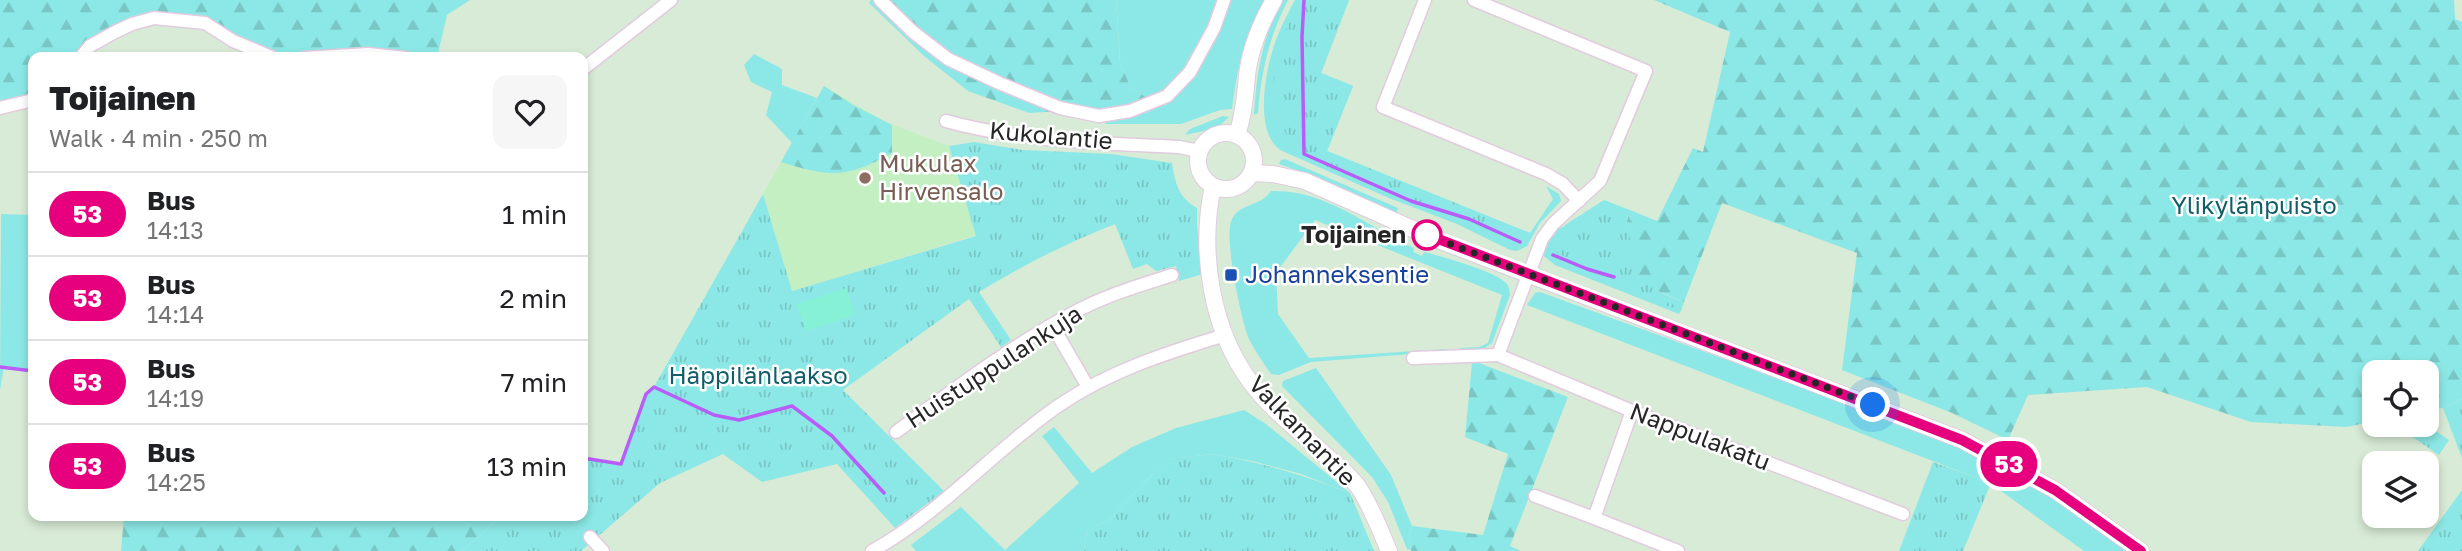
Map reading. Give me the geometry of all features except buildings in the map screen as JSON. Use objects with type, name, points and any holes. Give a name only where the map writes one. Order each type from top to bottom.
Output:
[{"type":"street","points":[[588,65],[671,0]]},
{"type":"street","points":[[880,0],[913,32],[948,59],[1060,108],[1099,116],[1130,111],[1167,96],[1190,72],[1214,28],[1224,0]]},
{"type":"street","points":[[1237,134],[1253,49],[1258,31],[1274,0]]},
{"type":"street","points":[[1425,0],[1383,107],[1546,174],[1563,184],[1579,201]]},
{"type":"street","points":[[1474,0],[1646,71],[1600,181],[1549,229],[1542,239],[1498,355]]},
{"type":"street","points":[[85,52],[90,46],[115,32],[154,18],[205,23],[233,41],[260,52]]},
{"type":"street","points":[[0,108],[28,101]]},
{"type":"street","name":"Kukolantie","points":[[946,121],[1024,138],[1179,147],[1199,151]]},
{"type":"street","points":[[1214,134],[1237,134],[1247,142],[1254,153],[1251,173],[1235,188],[1213,186],[1199,172],[1199,151],[1214,134]]},
{"type":"street","points":[[1251,173],[1273,174],[1305,181],[1433,238],[1962,440],[2055,490],[2141,551]]},
{"type":"street","name":"Valkamantie","points":[[1213,186],[1207,247],[1225,335],[1253,385],[1358,487],[1380,528],[1388,551]]},
{"type":"street","name":"Huistuppulankuja","points":[[896,432],[1052,325],[1098,300],[1172,275]]},
{"type":"street","points":[[1052,325],[1088,387]]},
{"type":"street","points":[[872,551],[927,514],[1030,427],[1088,387],[1153,358],[1225,335]]},
{"type":"street","name":"Nappulakatu","points":[[1413,358],[1498,355],[1632,411],[1903,514]]},
{"type":"street","points":[[1594,518],[1632,411]]},
{"type":"street","points":[[1535,496],[1678,551]]},
{"type":"street","points":[[590,537],[603,551]]},
{"type":"shaded area","name":"Mukulax Hirvensalo","points":[[824,86],[883,121],[949,146],[976,235],[792,291],[763,194]]},
{"type":"shaded area","points":[[846,288],[855,315],[806,331],[797,304]]},
{"type":"green space","points":[[0,0],[470,0],[447,15],[438,52],[262,52],[217,30],[154,18],[91,52],[28,52],[28,101],[0,108]]},
{"type":"green space","points":[[871,0],[1116,0],[1120,62],[1131,88],[1151,100],[1110,108],[1029,113],[968,91],[924,56],[869,3]]},
{"type":"green space","points":[[1116,0],[1217,0],[1210,24],[1175,82],[1151,100],[1131,88],[1120,62]]},
{"type":"green space","points":[[1228,0],[1266,0],[1252,26],[1243,53],[1232,109],[1220,110],[1181,124],[1105,124],[1106,117],[1168,99]]},
{"type":"green space","points":[[1281,0],[1288,0],[1271,41],[1261,83],[1258,113],[1254,115],[1262,56]]},
{"type":"green space","points":[[1295,0],[1349,0],[1321,73],[1353,86],[1327,151],[1530,233],[1553,199],[1546,186],[1559,194],[1561,201],[1540,223],[1527,246],[1517,251],[1510,250],[1457,224],[1389,198],[1280,150],[1272,141],[1267,128],[1264,98],[1272,52]]},
{"type":"green space","points":[[1300,0],[1349,0],[1321,73],[1353,86],[1327,151],[1530,233],[1528,240],[1457,220],[1395,197],[1294,152],[1271,100],[1278,46]]},
{"type":"green space","name":"Ylikylänpuisto","points":[[1654,0],[2454,0],[2455,19],[2462,22],[2462,399],[2439,409],[2439,360],[2362,360],[2362,424],[2346,427],[2251,422],[2147,387],[2028,395],[2008,440],[1952,413],[1842,370],[1857,253],[1722,203],[1684,302],[1655,290],[1643,283],[1633,272],[1626,225],[1630,210],[1657,221],[1693,148],[1703,152],[1730,32]]},
{"type":"green space","points":[[754,54],[782,69],[782,85],[817,98],[792,143],[766,115],[772,92],[751,82],[744,65]]},
{"type":"green space","points":[[824,86],[892,125],[892,153],[862,167],[837,173],[812,171],[781,162]]},
{"type":"green space","points":[[1223,116],[1229,117],[1217,128],[1185,135],[1190,129]]},
{"type":"green space","name":"Häppilänlaakso","points":[[974,142],[1023,150],[1111,154],[1172,163],[1179,189],[1186,200],[1197,208],[1203,274],[1179,281],[1176,266],[1156,271],[1147,264],[1133,269],[1115,224],[1046,255],[979,292],[1011,340],[1001,347],[969,299],[843,390],[944,491],[895,528],[837,464],[762,482],[723,454],[660,483],[581,551],[462,551],[496,521],[588,521],[588,459],[621,463],[646,394],[654,387],[763,194],[792,291],[976,236],[949,146]]},
{"type":"green space","points":[[1285,159],[1398,208],[1396,214],[1279,164]]},
{"type":"green space","points":[[1271,191],[1310,196],[1346,211],[1414,248],[1413,252],[1422,256],[1424,252],[1442,257],[1502,279],[1508,285],[1510,295],[1492,343],[1486,350],[1462,351],[1460,348],[1479,347],[1488,343],[1502,295],[1315,220],[1276,273],[1278,314],[1309,358],[1447,351],[1311,362],[1279,375],[1271,374],[1248,337],[1241,313],[1231,258],[1230,228],[1232,219],[1240,210],[1267,196]]},
{"type":"green space","points":[[1604,200],[1630,210],[1626,225],[1637,260],[1633,272],[1657,290],[1684,302],[1681,311],[1631,292],[1547,247],[1565,225]]},
{"type":"green space","points":[[1,214],[28,215],[28,370],[4,367],[0,390]]},
{"type":"green space","points":[[1562,227],[1682,309],[1679,314],[1555,265],[1544,256],[1544,252],[1552,235]]},
{"type":"green space","points":[[1540,292],[1948,442],[2026,481],[2131,551],[2084,551],[1990,483],[1527,305],[1535,293]]},
{"type":"green space","points":[[1472,363],[1479,363],[1568,397],[1510,546],[1521,551],[1411,551],[1409,537],[1412,526],[1483,535],[1508,454],[1465,437]]},
{"type":"green space","points":[[1316,368],[1391,475],[1412,526],[1409,537],[1411,550],[1407,549],[1388,502],[1372,477],[1282,386],[1283,381]]},
{"type":"green space","points":[[2462,399],[2462,458],[2443,408]]},
{"type":"green space","points":[[1244,410],[1266,424],[1350,493],[1301,474],[1212,454],[1171,459],[1110,519],[1087,532],[1084,551],[916,551],[911,545],[961,507],[1005,550],[1079,483],[1042,436],[1054,427],[1092,473],[1132,447],[1176,428]]},
{"type":"green space","points":[[2439,433],[2449,440],[2439,455],[2439,451],[2433,451],[2413,437],[2439,437]]},
{"type":"green space","points":[[1212,454],[1282,470],[1350,493],[1374,551],[1084,551],[1087,532],[1110,519],[1170,459]]},
{"type":"green space","points":[[1933,462],[1991,483],[1963,551],[1899,551]]},
{"type":"green space","points":[[2462,490],[2462,551],[2418,551],[2435,528],[2439,528],[2439,522]]},
{"type":"green space","points":[[124,521],[496,521],[462,551],[121,551]]},
{"type":"waterway","points":[[1304,0],[1304,154],[1411,201],[1469,219],[1520,242]]},
{"type":"waterway","points":[[1553,255],[1614,277]]},
{"type":"waterway","points":[[0,367],[28,370]]},
{"type":"waterway","points":[[588,459],[621,464],[646,394],[654,387],[714,415],[739,420],[792,406],[832,436],[884,493]]},
{"type":"bus line","name":"53","points":[[1420,232],[1962,440],[2055,490],[2141,551]]},
{"type":"place","name":"Mukulax Hirvensalo","points":[[865,178]]},
{"type":"place","name":"Toijainen","points":[[1427,235]]},
{"type":"place","name":"Johanneksentie","points":[[1231,275]]},
{"type":"route","points":[[1427,235],[1873,405]]}]
